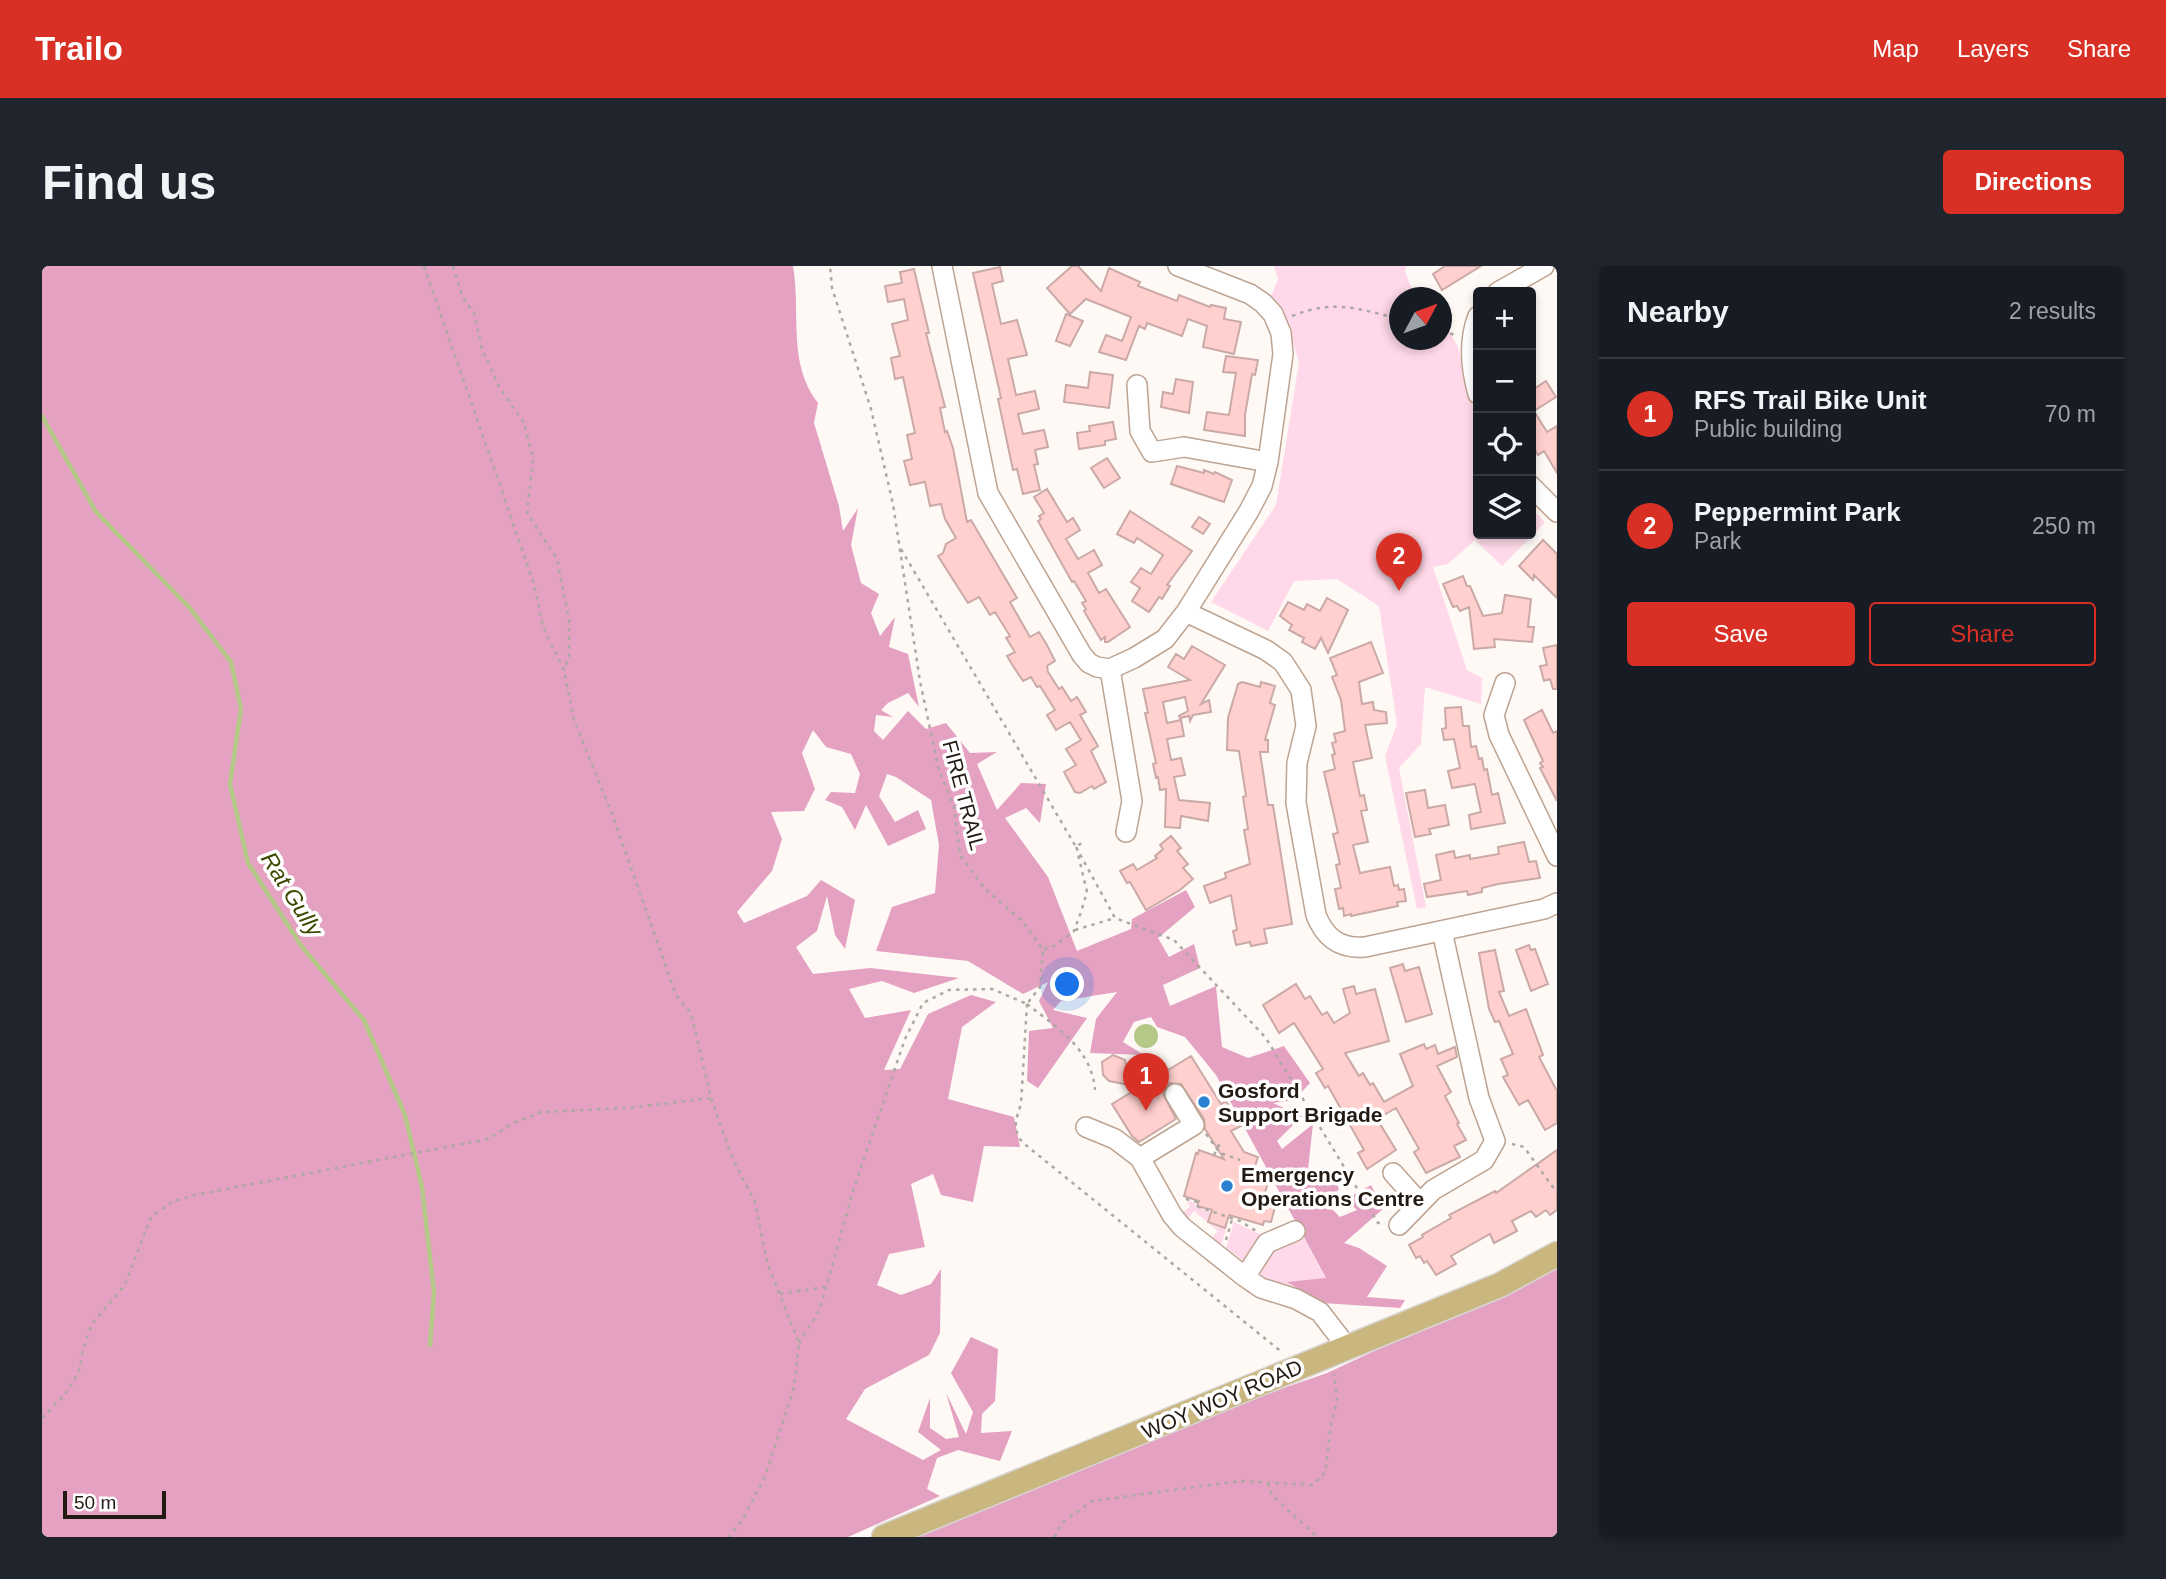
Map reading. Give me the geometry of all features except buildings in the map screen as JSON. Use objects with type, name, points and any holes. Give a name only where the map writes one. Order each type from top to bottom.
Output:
[{"type":"main road","name":"WOY WOY ROAD","points":[[884,1537],[1500,1284],[1557,1254]]},
{"type":"street","points":[[942,266],[988,493],[1083,655],[1089,663],[1110,669],[1165,639],[1186,612],[1250,512],[1262,486],[1268,462],[1283,354],[1281,333],[1273,314],[1263,303],[1250,295],[1178,266]]},
{"type":"street","points":[[1507,287],[1544,266]]},
{"type":"street","points":[[1473,336],[1473,374]]},
{"type":"street","points":[[1138,385],[1140,431],[1152,452],[1184,447],[1268,462]]},
{"type":"street","points":[[1536,491],[1557,512]]},
{"type":"street","points":[[1186,612],[1266,650],[1283,662],[1301,690],[1306,726],[1297,763],[1296,803],[1317,915],[1330,939],[1352,948],[1544,909],[1557,902]]},
{"type":"street","points":[[1110,669],[1132,801],[1126,832]]},
{"type":"street","points":[[1505,683],[1494,715],[1499,735],[1554,843]]},
{"type":"street","points":[[1399,1225],[1433,1190],[1484,1160],[1495,1141],[1479,1098],[1442,931]]},
{"type":"street","points":[[1140,1158],[1194,1125],[1175,1094]]},
{"type":"street","points":[[1087,1127],[1115,1139],[1140,1158],[1152,1183],[1182,1227],[1245,1278],[1320,1312],[1338,1351]]},
{"type":"street","points":[[1392,1173],[1420,1203]]},
{"type":"street","points":[[1245,1278],[1268,1243],[1295,1231]]},
{"type":"path","points":[[424,266],[534,584],[543,627],[564,670],[574,720],[612,814],[676,995],[691,1013],[711,1098],[731,1155],[755,1202],[767,1262],[799,1343]]},
{"type":"path","points":[[453,266],[462,296],[474,313],[482,349],[499,387],[524,423],[533,459],[527,513],[557,559],[569,620],[569,656],[564,670]]},
{"type":"path","name":"FIRE TRAIL","points":[[830,266],[832,288],[871,409],[893,504],[920,681],[939,767],[954,807],[960,855],[985,889],[1021,920],[1043,949]]},
{"type":"path","points":[[1276,323],[1326,306],[1344,305],[1389,316]]},
{"type":"path","points":[[900,548],[1115,918]]},
{"type":"path","points":[[1076,847],[1083,842]]},
{"type":"path","points":[[1074,931],[1087,892],[1076,847]]},
{"type":"path","points":[[1294,1369],[1283,1353],[1022,1142],[1015,1131],[1021,1104],[1027,1004],[1040,987],[1043,949],[1054,946],[1074,931],[1115,918],[1174,940],[1266,1038],[1378,1223],[1399,1225]]},
{"type":"path","points":[[729,1537],[744,1517],[765,1477],[794,1388],[799,1343],[820,1309],[858,1175],[905,1039],[923,1003],[949,990],[992,989],[1027,1004],[1056,1026],[1082,1052],[1095,1090]]},
{"type":"path","points":[[42,1418],[67,1392],[79,1371],[92,1324],[125,1285],[151,1217],[173,1202],[195,1195],[488,1139],[515,1122],[541,1112],[629,1108],[711,1098]]},
{"type":"path","points":[[1194,1125],[1203,1131],[1216,1150],[1224,1156],[1240,1160]]},
{"type":"path","points":[[1495,1141],[1524,1147],[1557,1193]]},
{"type":"path","points":[[1214,1155],[1220,1143]]},
{"type":"path","points":[[1186,1199],[1197,1202],[1196,1206],[1232,1217],[1262,1233]]},
{"type":"path","points":[[1223,1248],[1232,1217]]},
{"type":"path","points":[[780,1294],[827,1287]]},
{"type":"path","points":[[1054,1537],[1062,1523],[1092,1501],[1240,1481],[1312,1485],[1323,1475],[1326,1467],[1337,1398],[1338,1351]]},
{"type":"path","points":[[1268,1483],[1272,1494],[1317,1537]]},
{"type":"shaded area","points":[[42,266],[793,266],[802,372],[818,403],[814,423],[839,506],[843,531],[858,508],[851,545],[861,583],[879,594],[871,613],[880,636],[895,617],[889,647],[908,654],[919,707],[908,693],[888,703],[881,710],[893,717],[876,715],[874,731],[883,740],[908,711],[926,729],[946,723],[970,753],[997,752],[977,764],[997,810],[1021,783],[1046,784],[1040,823],[1026,808],[1005,818],[1048,877],[1077,951],[1131,929],[1132,919],[1186,890],[1195,907],[1158,938],[1169,957],[1194,944],[1200,968],[1163,985],[1170,1006],[1216,986],[1222,1047],[1248,1058],[1284,1046],[1310,1083],[1294,1100],[1273,1103],[1302,1116],[1277,1141],[1282,1149],[1313,1124],[1308,1169],[1315,1186],[1330,1171],[1339,1189],[1326,1203],[1340,1217],[1357,1210],[1346,1199],[1371,1185],[1383,1209],[1344,1243],[1359,1248],[1387,1266],[1367,1297],[1405,1300],[1400,1308],[1322,1303],[1287,1282],[1326,1278],[1216,1075],[1185,1037],[1157,1027],[1151,1017],[1134,1022],[1123,1042],[1144,1055],[1090,1053],[1096,1019],[1117,992],[1061,1001],[1053,1010],[1087,1018],[1038,1088],[1027,1081],[1029,1031],[1053,1028],[1039,1001],[1048,982],[1023,994],[968,961],[876,951],[892,907],[935,893],[939,845],[931,800],[887,774],[879,796],[895,822],[918,810],[926,829],[888,846],[866,805],[855,830],[842,807],[825,800],[831,792],[855,793],[860,774],[851,754],[826,747],[813,730],[802,753],[815,789],[804,811],[771,812],[782,839],[772,871],[737,912],[744,923],[807,896],[821,880],[855,900],[845,949],[835,935],[827,896],[817,931],[796,947],[813,974],[870,968],[959,978],[914,993],[882,981],[849,989],[865,1018],[911,1010],[884,1070],[900,1069],[928,1014],[971,995],[996,1002],[962,1027],[948,1099],[1014,1117],[1020,1147],[984,1146],[973,1202],[941,1195],[933,1174],[911,1184],[925,1247],[889,1254],[877,1285],[901,1295],[931,1284],[941,1269],[940,1333],[929,1355],[865,1389],[846,1419],[923,1460],[941,1450],[918,1432],[930,1398],[930,1428],[946,1439],[959,1437],[946,1393],[966,1434],[973,1412],[951,1373],[971,1337],[998,1349],[995,1401],[982,1414],[981,1433],[1012,1431],[1000,1461],[958,1450],[937,1458],[927,1489],[940,1496],[848,1537],[42,1537]]},
{"type":"shaded area","points":[[1274,266],[1407,266],[1405,271],[1411,287],[1389,287],[1389,350],[1452,350],[1452,336],[1458,347],[1473,408],[1473,539],[1528,539],[1502,566],[1475,540],[1448,564],[1433,567],[1467,670],[1482,678],[1481,704],[1425,687],[1421,744],[1399,768],[1426,907],[1417,909],[1385,756],[1397,724],[1379,606],[1337,579],[1294,581],[1268,631],[1211,602],[1276,505],[1299,362],[1284,314],[1271,296],[1278,279]]},
{"type":"shaded area","points":[[1536,513],[1545,522],[1536,531]]},
{"type":"shaded area","points":[[1146,1024],[1154,1028],[1158,1036],[1154,1044],[1146,1048],[1138,1044],[1134,1036],[1138,1028]]},
{"type":"shaded area","points":[[1189,1201],[1195,1203],[1195,1207],[1211,1212],[1209,1223],[1225,1228],[1229,1220],[1221,1245],[1211,1239],[1218,1231],[1194,1211],[1187,1219],[1181,1213],[1190,1207]]},
{"type":"shaded area","points":[[1234,1222],[1262,1235],[1246,1263],[1226,1248]]},
{"type":"shaded area","points":[[1303,1237],[1326,1279],[1288,1283],[1322,1303],[1273,1283],[1258,1273],[1270,1250]]},
{"type":"shaded area","points":[[1557,1267],[1557,1537],[909,1537],[1258,1397],[1327,1373],[1417,1331],[1502,1296]]},
{"type":"waterway","name":"Rat Gully","points":[[42,416],[96,512],[189,607],[231,662],[241,709],[230,784],[248,863],[302,947],[364,1020],[405,1115],[422,1187],[434,1293],[430,1345]]},
{"type":"place","name":"Peppermint Park","points":[[1399,591]]},
{"type":"place","name":"Gosford Support Brigade","points":[[1204,1102]]},
{"type":"place","name":"RFS Trail Bike Unit","points":[[1146,1111]]},
{"type":"place","name":"Emergency Operations Centre","points":[[1227,1186]]}]
